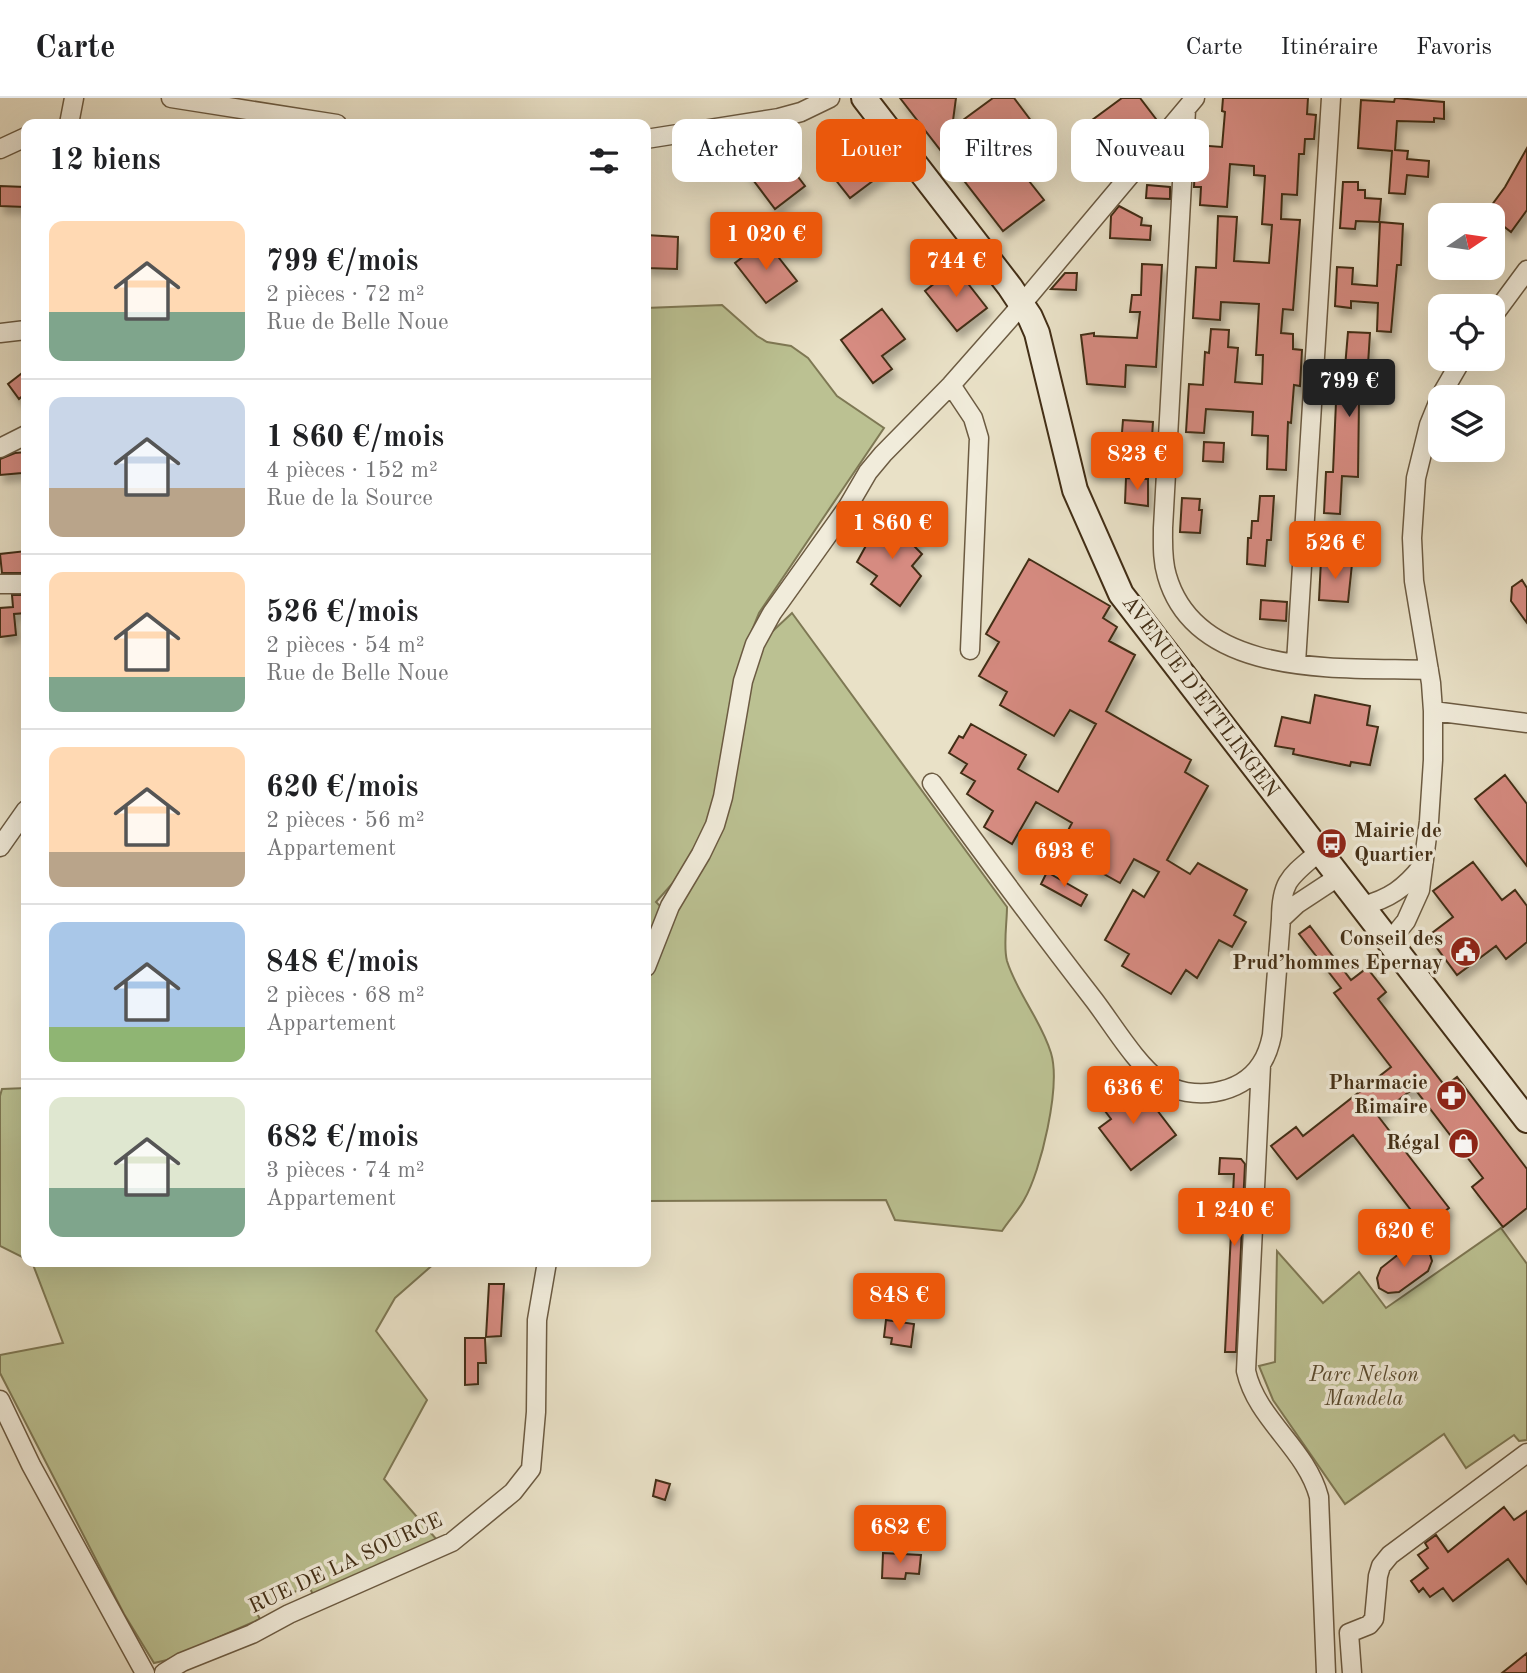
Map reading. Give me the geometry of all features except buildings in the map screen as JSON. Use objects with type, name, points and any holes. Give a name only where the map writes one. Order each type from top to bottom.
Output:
[{"type":"street","points":[[70,119],[74,98]]},
{"type":"street","points":[[171,98],[305,119]]},
{"type":"street","points":[[651,138],[779,118],[801,112],[830,98]]},
{"type":"street","name":"AVENUE D'ETTLINGEN","points":[[864,98],[1022,304],[1037,333],[1075,489],[1121,594],[1527,1121]]},
{"type":"street","points":[[1296,663],[1331,98]]},
{"type":"street","points":[[651,954],[670,906],[715,824],[723,797],[743,681],[755,644],[772,613],[847,508],[868,472],[951,385],[1022,304],[1190,104]]},
{"type":"street","points":[[1190,104],[1163,528],[1164,566],[1178,601],[1198,627],[1238,650],[1296,663],[1429,670]]},
{"type":"street","points":[[0,149],[21,139]]},
{"type":"street","points":[[1505,300],[1527,270]]},
{"type":"street","points":[[0,333],[21,331]]},
{"type":"street","points":[[951,385],[973,418],[979,438],[970,650]]},
{"type":"street","points":[[1389,943],[1414,908],[1420,890],[1430,809],[1433,711],[1414,580],[1413,508],[1416,478],[1428,432]]},
{"type":"street","points":[[0,448],[21,438]]},
{"type":"street","points":[[0,584],[21,584]]},
{"type":"street","points":[[1433,711],[1527,723]]},
{"type":"street","points":[[932,783],[1019,903],[1136,1055],[1160,1081],[1195,1094],[1211,1093],[1236,1085],[1254,1073],[1268,1052],[1272,1035],[1281,897],[1289,879],[1319,852]]},
{"type":"street","points":[[0,848],[21,817]]},
{"type":"street","points":[[1362,906],[1397,893],[1422,866]]},
{"type":"street","points":[[1281,919],[1297,904],[1338,877]]},
{"type":"street","points":[[1261,1065],[1246,1371],[1254,1394],[1266,1415],[1310,1472],[1319,1497],[1326,1673]]},
{"type":"street","name":"RUE DE LA SOURCE","points":[[164,1673],[181,1662],[252,1634],[289,1614],[452,1542],[513,1492],[531,1469],[536,1412],[537,1320],[546,1267]]},
{"type":"street","points":[[0,1400],[31,1465],[145,1673]]},
{"type":"street","points":[[1352,1673],[1349,1633],[1369,1625],[1374,1619],[1381,1566],[1390,1555],[1527,1453]]},
{"type":"green space","points":[[722,305],[757,336],[767,342],[791,346],[808,358],[837,396],[884,428],[759,613],[742,655],[733,693],[727,738],[710,820],[687,867],[656,902],[661,907],[651,936],[651,308]]},
{"type":"green space","points":[[792,613],[1007,907],[1007,961],[1047,1041],[1053,1068],[1053,1086],[1048,1128],[1037,1169],[1024,1200],[1002,1231],[895,1220],[886,1200],[651,1201],[651,965],[666,924],[686,890],[744,714],[761,642]]},
{"type":"green space","points":[[21,1088],[21,1256],[0,1246],[2,1089]]},
{"type":"green space","name":"Parc Nelson Mandela","points":[[1501,1228],[1527,1264],[1527,1440],[1519,1441],[1514,1435],[1466,1468],[1444,1434],[1345,1504],[1273,1400],[1259,1366],[1275,1362],[1277,1251],[1323,1303],[1359,1272],[1386,1308]]},
{"type":"green space","points":[[34,1267],[430,1267],[395,1298],[376,1331],[427,1400],[384,1479],[437,1540],[314,1597],[309,1586],[254,1608],[260,1619],[167,1660],[154,1663],[124,1614],[0,1373],[0,1355],[63,1343]]},
{"type":"place","name":"Mairie de Quartier","points":[[1331,843]]},
{"type":"place","name":"Conseil des Prud’hommes Epernay","points":[[1466,951]]},
{"type":"place","name":"Pharmacie Rimaire","points":[[1451,1095]]},
{"type":"place","name":"Régal","points":[[1463,1143]]}]
